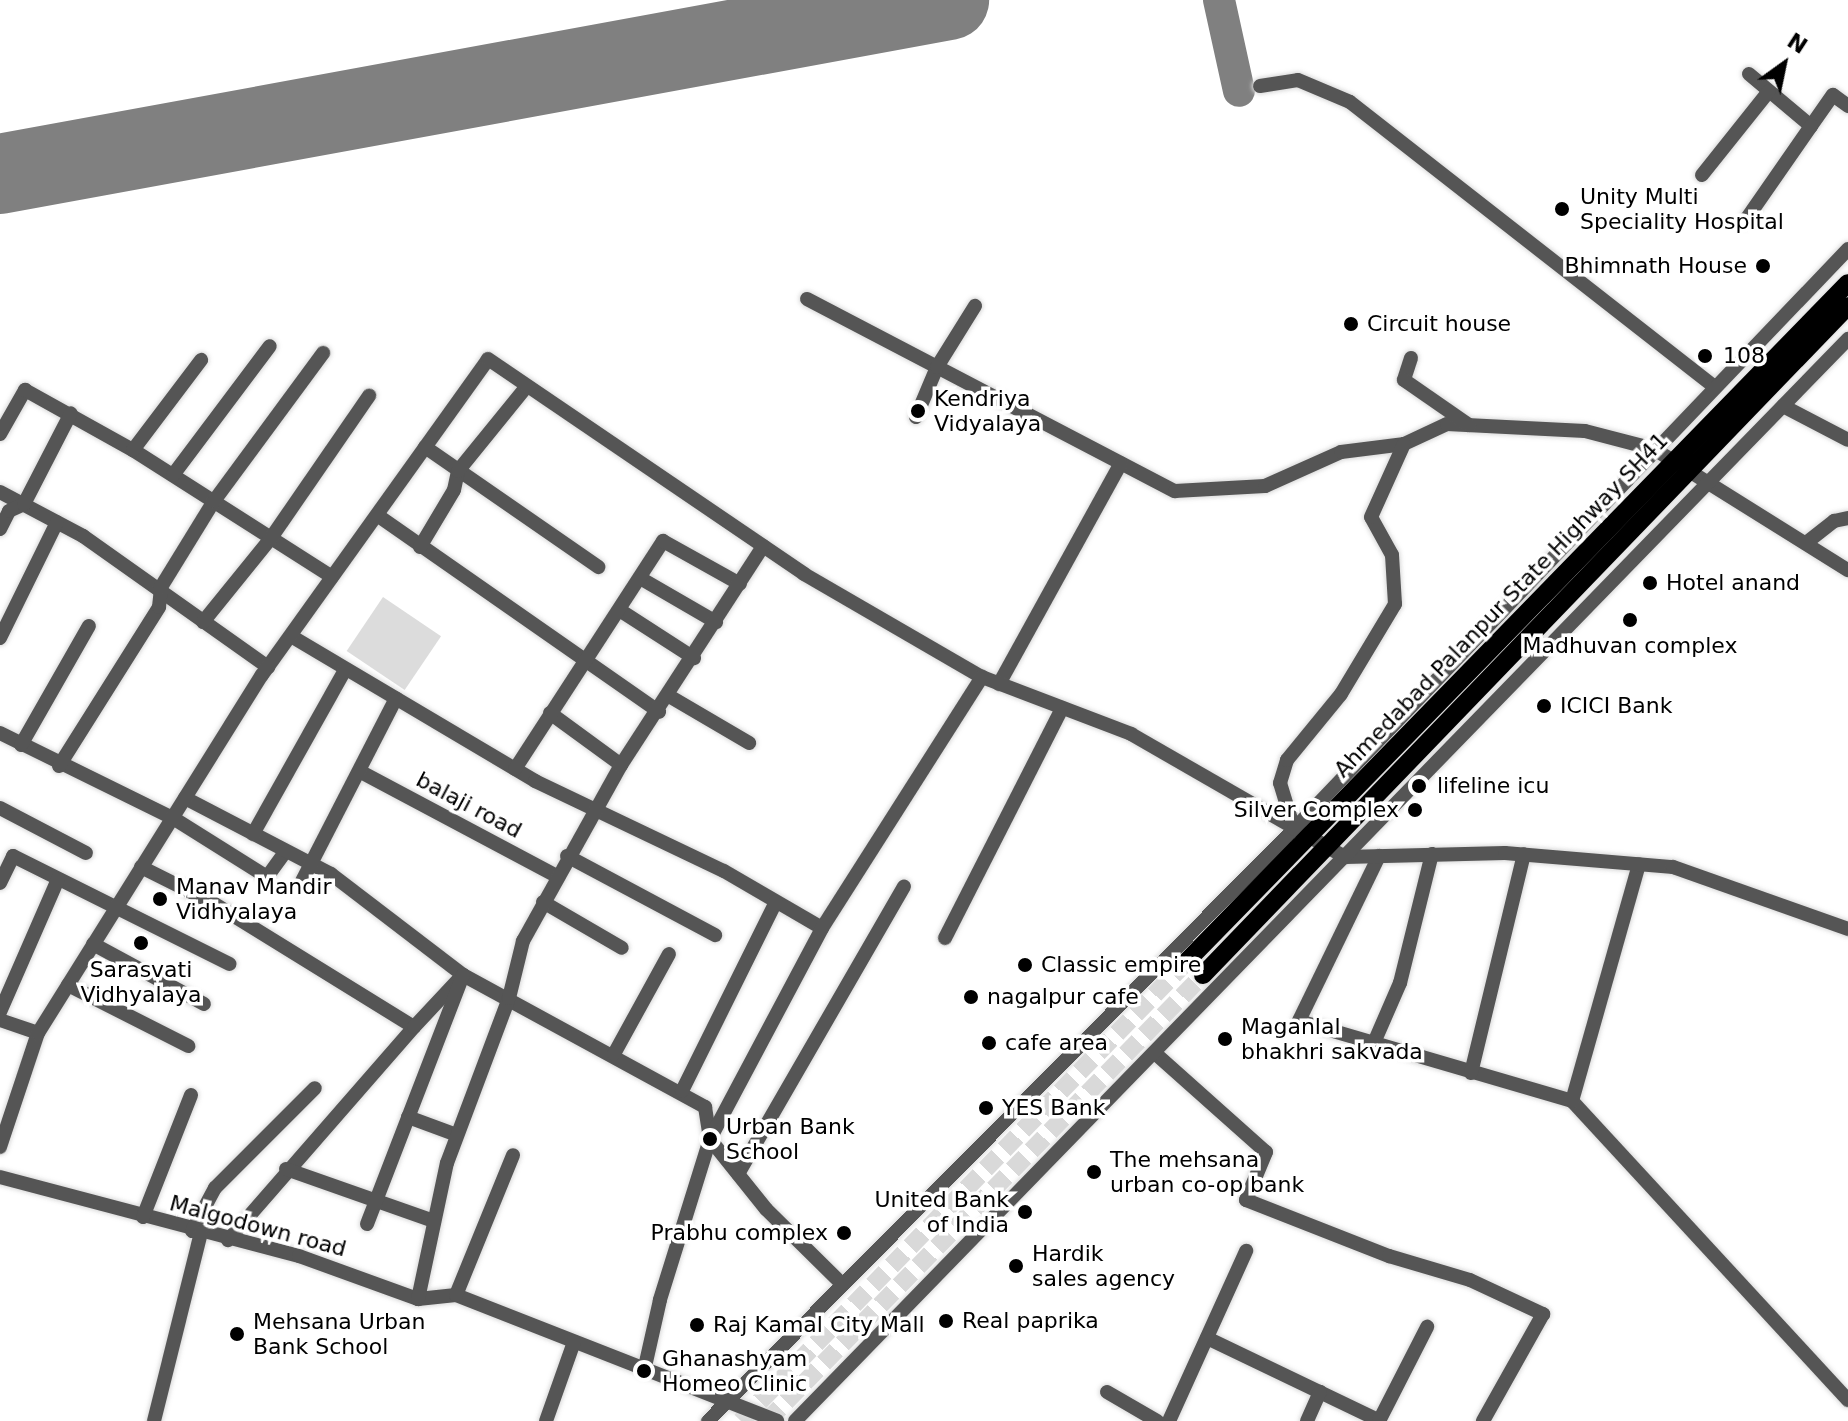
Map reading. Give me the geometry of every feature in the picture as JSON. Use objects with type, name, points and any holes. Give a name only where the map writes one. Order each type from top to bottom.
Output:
[{"type":"main road","name":"Ahmedabad Palanpur State Highway SH41","points":[[1203,975],[1318,843],[1671,460],[1848,283]]},
{"type":"main road","name":"Ahmedabad Palanpur State Highway SH41","points":[[1182,955],[1204,945],[1318,843],[1691,470],[1848,306]]},
{"type":"street","points":[[1749,74],[1811,126]]},
{"type":"street","points":[[1260,86],[1298,80],[1350,102],[1714,386]]},
{"type":"street","points":[[1702,175],[1769,91]]},
{"type":"street","points":[[1745,221],[1833,95],[1848,106]]},
{"type":"street","points":[[708,1421],[841,1283],[1182,955],[1294,829],[1848,249]]},
{"type":"street","points":[[807,299],[1175,491],[1265,486],[1341,452],[1404,444],[1447,424],[1585,431],[1654,449],[1711,481],[1848,570]]},
{"type":"street","points":[[916,417],[937,367],[975,306]]},
{"type":"street","points":[[1772,327],[1789,342]]},
{"type":"street","points":[[795,1421],[1157,1055],[1345,857],[1845,346],[1823,332]]},
{"type":"street","points":[[173,475],[270,346]]},
{"type":"street","points":[[59,766],[159,607],[161,587],[214,501],[323,353]]},
{"type":"street","points":[[1411,358],[1404,380],[1469,425]]},
{"type":"street","points":[[0,1147],[38,1033],[93,944],[268,667],[488,359],[763,546],[982,677],[1131,734],[1345,857],[1505,853],[1673,867],[1848,929]]},
{"type":"street","points":[[133,450],[201,360]]},
{"type":"street","points":[[420,547],[454,490],[458,471],[527,386]]},
{"type":"street","points":[[0,434],[25,390],[133,450],[332,577]]},
{"type":"street","points":[[203,622],[271,538],[369,396]]},
{"type":"street","points":[[1783,406],[1848,440]]},
{"type":"street","points":[[0,529],[9,511],[24,504],[71,413]]},
{"type":"street","points":[[1294,829],[1280,783],[1287,760],[1341,694],[1395,604],[1392,555],[1371,517],[1404,444]]},
{"type":"street","points":[[425,447],[598,567]]},
{"type":"street","points":[[999,684],[1121,463]]},
{"type":"street","points":[[0,492],[57,522],[161,587],[203,622],[268,667]]},
{"type":"street","points":[[377,515],[659,712]]},
{"type":"street","points":[[1806,543],[1834,521],[1848,518]]},
{"type":"street","points":[[0,638],[57,522]]},
{"type":"street","points":[[515,769],[584,660],[621,611],[663,541],[740,584]]},
{"type":"street","points":[[418,1299],[431,1220],[457,1135],[509,998],[523,941],[567,856],[621,765],[659,712],[763,546]]},
{"type":"street","points":[[640,578],[716,622]]},
{"type":"street","points":[[621,611],[694,658]]},
{"type":"street","points":[[21,745],[89,626]]},
{"type":"street","points":[[291,636],[515,769],[822,928]]},
{"type":"street","points":[[253,834],[345,670]]},
{"type":"street","points":[[644,1371],[660,1300],[710,1139],[822,928],[982,677]]},
{"type":"street","points":[[669,696],[749,743]]},
{"type":"street","points":[[299,887],[361,772],[364,755],[396,698]]},
{"type":"street","points":[[945,938],[1062,708]]},
{"type":"street","points":[[550,713],[621,765]]},
{"type":"street","points":[[0,733],[59,766],[173,818],[267,877],[285,852]]},
{"type":"street","name":"balaji road","points":[[361,772],[557,876]]},
{"type":"street","points":[[185,798],[310,864],[391,916],[463,975],[682,1091],[705,1107],[710,1139],[738,1174],[841,1283]]},
{"type":"street","points":[[0,808],[86,853]]},
{"type":"street","points":[[1373,1045],[1400,983],[1432,854]]},
{"type":"street","points":[[1471,1073],[1524,854]]},
{"type":"street","points":[[0,883],[13,856],[230,964]]},
{"type":"street","points":[[567,856],[715,935]]},
{"type":"street","points":[[1379,856],[1299,1021],[1572,1101],[1848,1400]]},
{"type":"street","points":[[1572,1101],[1639,864]]},
{"type":"street","points":[[141,867],[213,903],[414,1027]]},
{"type":"street","points":[[0,1012],[58,879]]},
{"type":"street","points":[[738,1174],[904,886]]},
{"type":"street","points":[[543,902],[622,948]]},
{"type":"street","points":[[682,1091],[776,902]]},
{"type":"street","points":[[93,944],[204,1004]]},
{"type":"street","points":[[614,1054],[669,954]]},
{"type":"street","points":[[1218,959],[1223,986]]},
{"type":"street","points":[[228,1240],[286,1169],[463,975]]},
{"type":"street","points":[[367,1224],[463,975]]},
{"type":"street","points":[[68,985],[188,1046]]},
{"type":"street","points":[[0,1020],[38,1033]]},
{"type":"street","points":[[1157,1055],[1266,1152],[1246,1200],[1389,1256],[1470,1280],[1543,1314],[1483,1421]]},
{"type":"street","points":[[154,1421],[196,1232],[215,1188],[315,1088]]},
{"type":"street","points":[[143,1217],[191,1095]]},
{"type":"street","points":[[408,1117],[457,1135]]},
{"type":"street","points":[[456,1295],[513,1155]]},
{"type":"street","points":[[286,1169],[431,1220]]},
{"type":"street","name":"Malgodown road","points":[[0,1177],[196,1232],[299,1256],[418,1299],[456,1295],[725,1404],[777,1421]]},
{"type":"street","points":[[1169,1421],[1246,1251]]},
{"type":"street","points":[[1207,1338],[1380,1421],[1427,1327]]},
{"type":"street","points":[[546,1421],[574,1342]]},
{"type":"street","points":[[1107,1392],[1157,1421]]},
{"type":"street","points":[[1307,1421],[1320,1392]]},
{"type":"shaded area","points":[[383,597],[441,636],[405,690],[347,651]]},
{"type":"taxiway","points":[[1219,0],[1239,91]]},
{"type":"runway","points":[[0,174],[949,0]]},
{"type":"tunnel","points":[[741,1421],[1188,960]]},
{"type":"tunnel","points":[[767,1421],[1203,975]]},
{"type":"place","name":"Unity Multi Speciality Hospital","points":[[1562,209]]},
{"type":"place","name":"Bhimnath House","points":[[1763,266]]},
{"type":"place","name":"Circuit house","points":[[1351,324]]},
{"type":"place","name":"108","points":[[1705,356]]},
{"type":"place","name":"Kendriya Vidyalaya","points":[[918,411]]},
{"type":"place","name":"Hotel anand","points":[[1650,583]]},
{"type":"place","name":"Madhuvan complex","points":[[1630,620]]},
{"type":"place","name":"ICICI Bank","points":[[1544,706]]},
{"type":"place","name":"lifeline icu","points":[[1419,786]]},
{"type":"place","name":"Silver Complex","points":[[1415,810]]},
{"type":"place","name":"Manav Mandir Vidhyalaya","points":[[160,899]]},
{"type":"place","name":"Sarasvati Vidhyalaya","points":[[141,943]]},
{"type":"place","name":"Classic empire","points":[[1025,965]]},
{"type":"place","name":"nagalpur cafe","points":[[971,997]]},
{"type":"place","name":"Maganlal bhakhri sakvada","points":[[1225,1039]]},
{"type":"place","name":"cafe area","points":[[989,1043]]},
{"type":"place","name":"YES Bank","points":[[986,1108]]},
{"type":"place","name":"Urban Bank School","points":[[710,1139]]},
{"type":"place","name":"The mehsana urban co-op bank","points":[[1094,1172]]},
{"type":"place","name":"United Bank of India","points":[[1025,1212]]},
{"type":"place","name":"Prabhu complex","points":[[844,1233]]},
{"type":"place","name":"Hardik sales agency","points":[[1016,1266]]},
{"type":"place","name":"Real paprika","points":[[946,1321]]},
{"type":"place","name":"Raj Kamal City Mall","points":[[697,1325]]},
{"type":"place","name":"Mehsana Urban Bank School","points":[[237,1334]]},
{"type":"place","name":"Ghanashyam Homeo Clinic","points":[[644,1371]]}]
